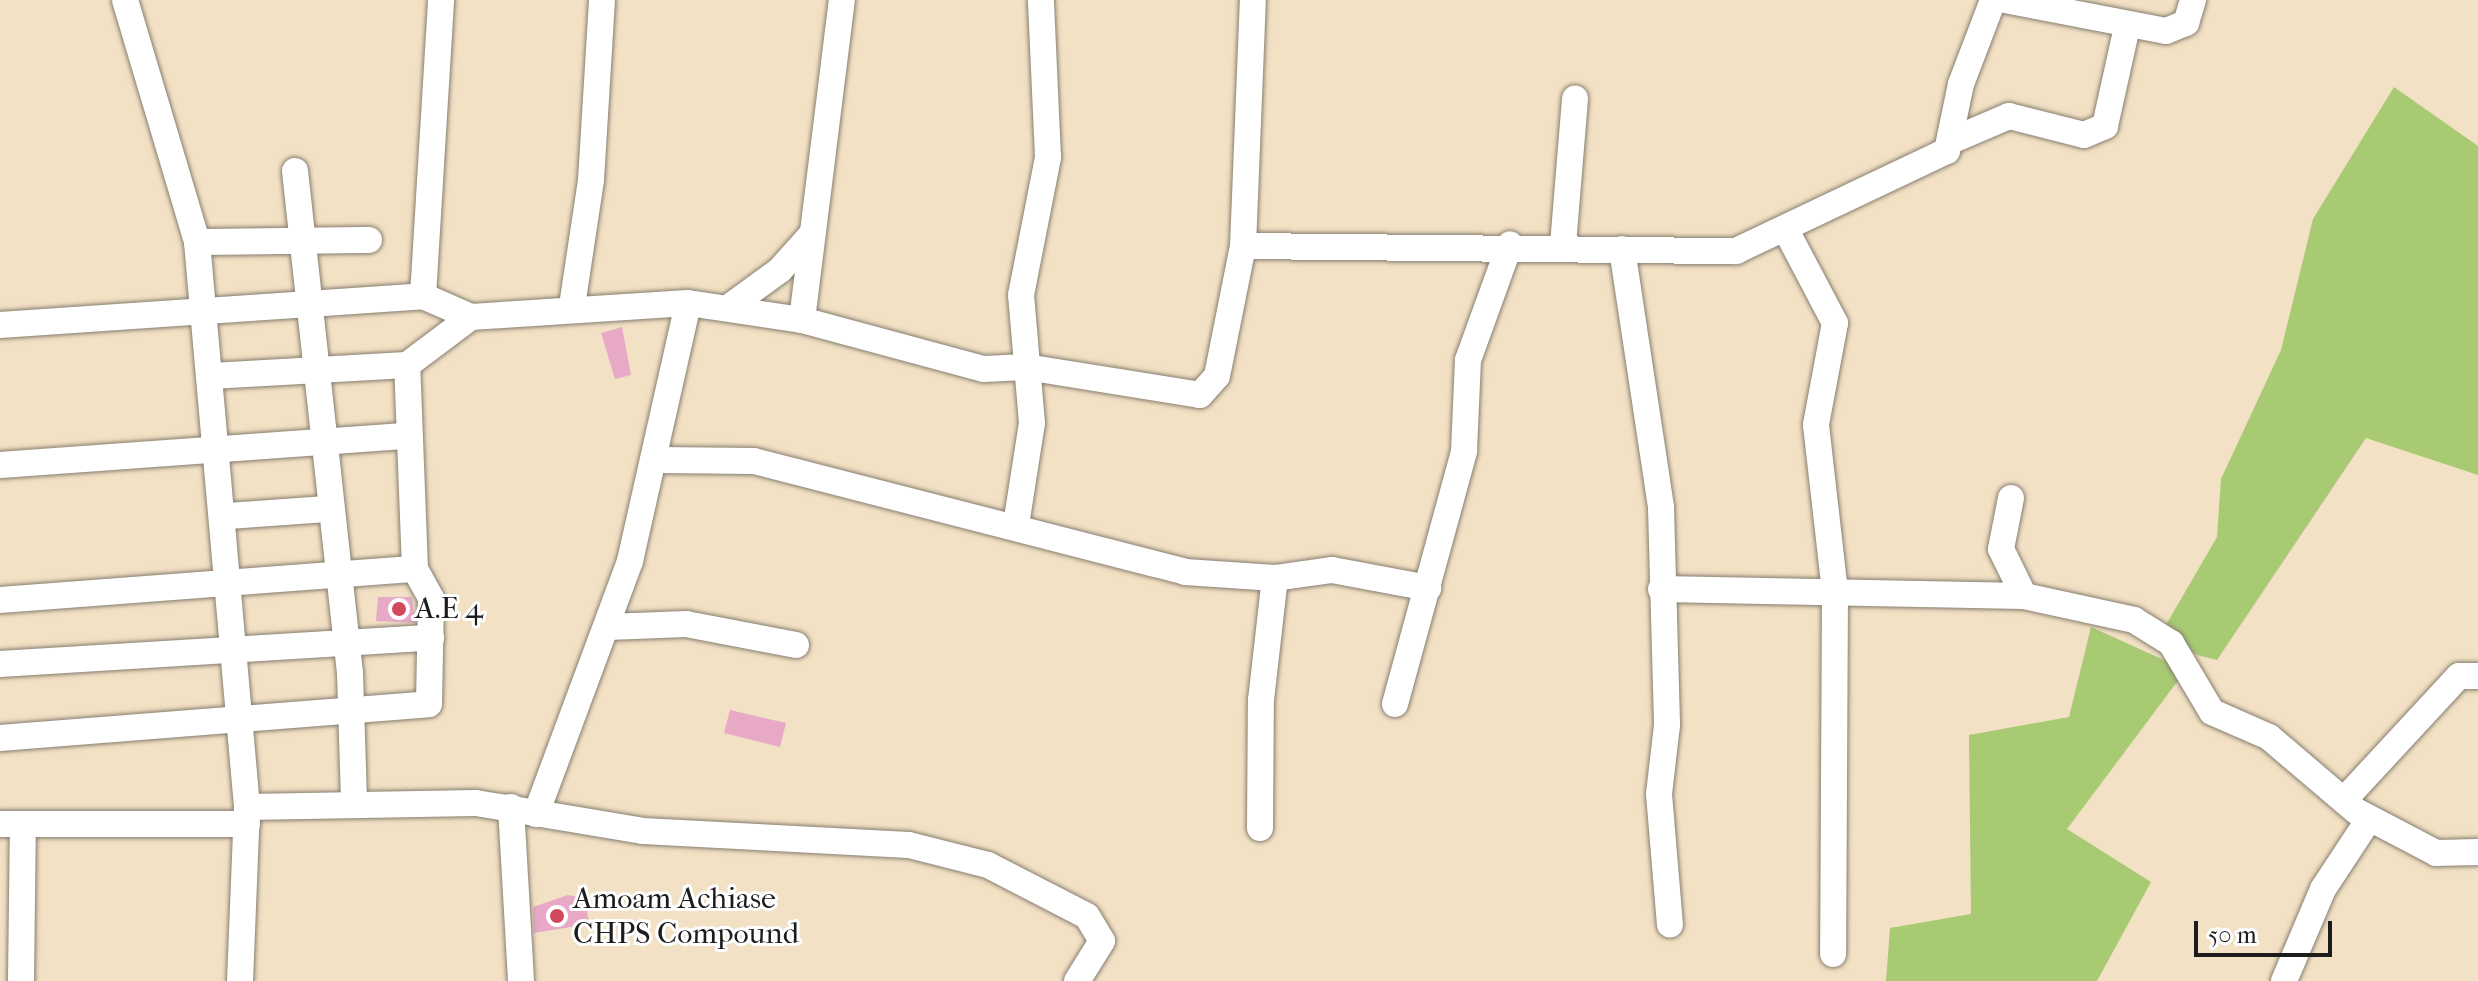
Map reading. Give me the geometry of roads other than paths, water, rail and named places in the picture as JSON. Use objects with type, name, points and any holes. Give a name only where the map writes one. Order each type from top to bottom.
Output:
[{"type":"street","points":[[125,0],[197,242],[227,516],[237,653],[238,717],[247,815],[240,981]]},
{"type":"street","points":[[423,296],[441,0]]},
{"type":"street","points":[[572,306],[591,180],[602,0]]},
{"type":"street","points":[[802,320],[842,0]]},
{"type":"street","points":[[1016,525],[1032,423],[1021,295],[1048,157],[1041,0]]},
{"type":"street","points":[[0,325],[205,316],[423,296],[471,317],[572,306],[732,305],[802,320],[984,369],[1026,367],[1188,396],[1207,392],[1217,376],[1243,246],[1253,0]]},
{"type":"street","points":[[1953,140],[1961,84],[1993,0]]},
{"type":"street","points":[[2005,0],[2127,27],[2178,30],[2193,0]]},
{"type":"street","points":[[1243,246],[1510,244],[1736,251],[1787,232],[1938,159],[1953,140],[2009,116],[2084,135],[2105,126],[2127,27]]},
{"type":"street","points":[[1563,245],[1575,98]]},
{"type":"street","points":[[295,171],[306,309],[353,709],[354,803]]},
{"type":"street","points":[[732,305],[780,270],[815,231]]},
{"type":"street","points":[[1787,232],[1835,323],[1816,425],[1835,592],[1833,954]]},
{"type":"street","points":[[197,242],[369,240]]},
{"type":"street","points":[[1395,704],[1464,451],[1463,383],[1510,244]]},
{"type":"street","points":[[1622,249],[1661,508],[1667,725],[1659,794],[1670,925]]},
{"type":"street","points":[[521,981],[524,811],[608,627],[658,460],[688,303]]},
{"type":"street","points":[[211,376],[407,365],[471,317]]},
{"type":"street","points":[[0,738],[429,704],[431,598],[415,569],[407,365]]},
{"type":"street","points":[[0,465],[408,436]]},
{"type":"street","points":[[658,460],[754,461],[900,503],[1016,525],[1185,572],[1275,578],[1332,570],[1428,588]]},
{"type":"street","points":[[2011,498],[2001,549],[2024,596]]},
{"type":"street","points":[[227,516],[328,509]]},
{"type":"street","points":[[0,600],[415,569]]},
{"type":"street","points":[[1260,828],[1261,700],[1275,578]]},
{"type":"street","points":[[1661,589],[2024,596],[2154,628],[2183,660],[2212,712],[2269,737],[2369,819],[2436,853],[2478,852]]},
{"type":"street","points":[[608,627],[686,624],[796,645]]},
{"type":"street","points":[[0,664],[237,653],[431,638]]},
{"type":"street","points":[[2344,800],[2459,676],[2478,676]]},
{"type":"street","points":[[21,981],[12,824],[247,815],[354,803],[524,811],[674,834],[909,845],[988,865],[1098,926],[1099,949],[1077,981]]},
{"type":"street","points":[[2284,981],[2323,889],[2369,819]]},
{"type":"place","name":"A.E 4","points":[[399,609]]},
{"type":"place","name":"Amoam Achiase CHPS Compound","points":[[557,916]]}]
